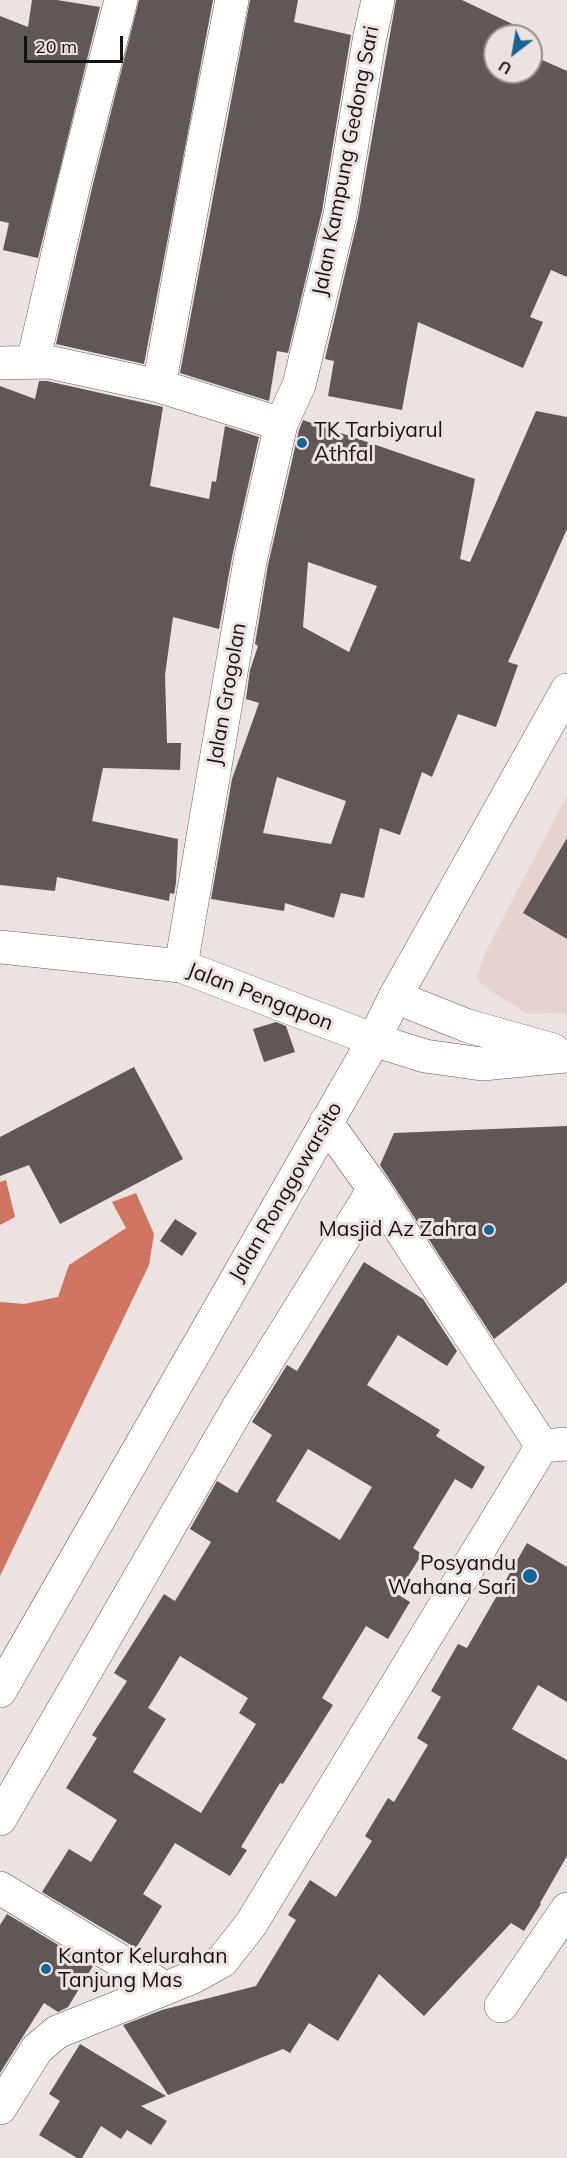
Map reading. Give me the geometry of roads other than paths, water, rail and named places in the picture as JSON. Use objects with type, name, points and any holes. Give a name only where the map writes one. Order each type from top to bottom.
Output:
[{"type":"main road","points":[[33,362],[75,180],[121,0]]},
{"type":"main road","points":[[159,386],[202,147],[232,0]]},
{"type":"main road","name":"Jalan Kampung Gedong Sari","points":[[281,424],[299,385],[340,215],[378,0]]},
{"type":"main road","points":[[0,363],[49,362],[159,386],[281,424]]},
{"type":"main road","name":"Jalan Grogolan","points":[[180,966],[250,561],[281,424]]},
{"type":"main road","name":"Jalan Ronggowarsito","points":[[0,1692],[374,1040],[395,997],[567,690]]},
{"type":"main road","name":"Jalan Pengapon","points":[[0,947],[180,966],[374,1040],[425,1056],[482,1064],[567,1055]]},
{"type":"main road","points":[[395,997],[468,1026],[567,1055]]},
{"type":"main road","points":[[0,2108],[37,2049],[57,2032],[191,1978],[222,1960],[251,1924],[555,1445],[326,1122]]},
{"type":"main road","points":[[0,1819],[238,1408],[374,1189]]},
{"type":"main road","points":[[0,1888],[165,1988]]},
{"type":"main road","points":[[501,2006],[567,1909]]},
{"type":"place","name":"TK Tarbiyarul Athfal","points":[[302,443]]},
{"type":"place","name":"Masjid Az Zahra","points":[[489,1230]]},
{"type":"place","name":"Posyandu Wahana Sari","points":[[530,1576]]},
{"type":"place","name":"Kantor Kelurahan Tanjung Mas","points":[[46,1969]]}]
